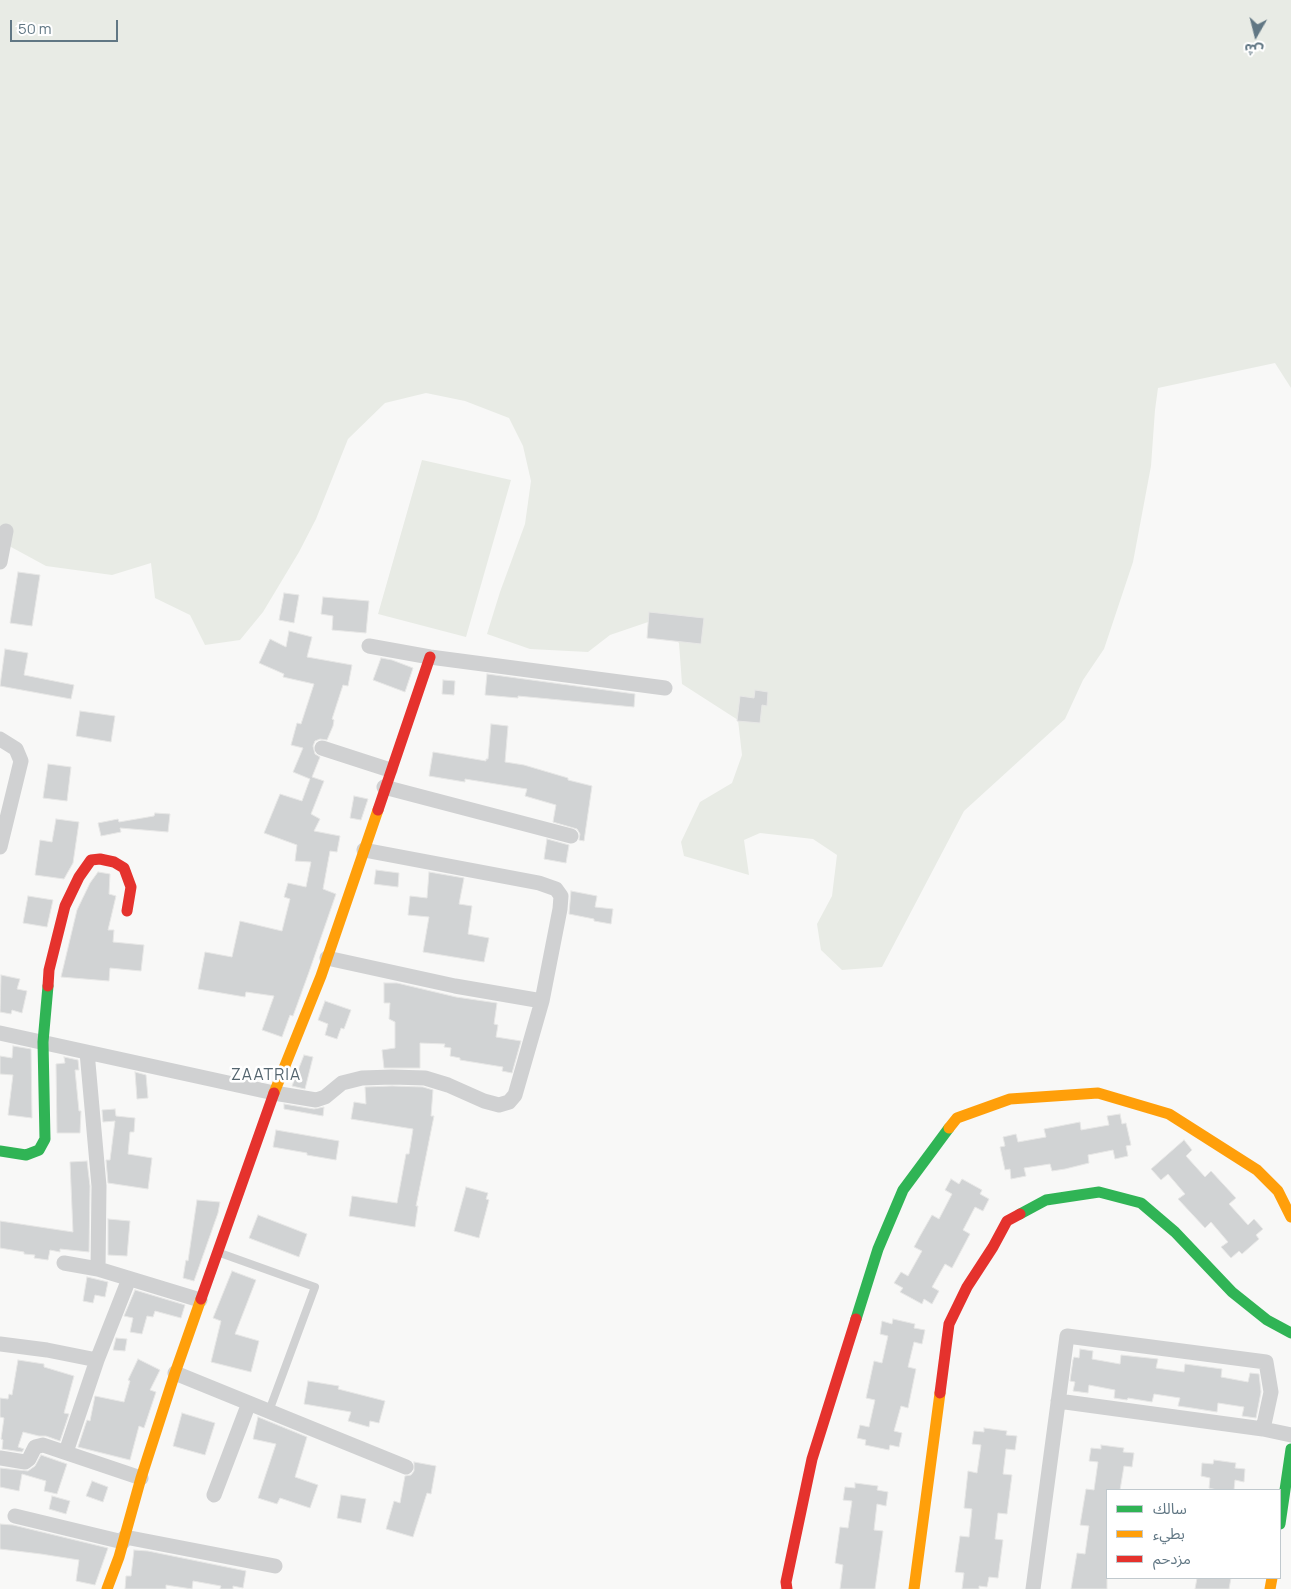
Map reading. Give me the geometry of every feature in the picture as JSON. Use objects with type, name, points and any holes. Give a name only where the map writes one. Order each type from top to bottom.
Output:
[{"type":"street","points":[[0,562],[6,531]]},
{"type":"street","points":[[369,646],[665,688]]},
{"type":"street","points":[[107,1589],[124,1539],[141,1478],[216,1252],[274,1093],[327,958],[430,656]]},
{"type":"street","points":[[0,738],[16,749],[21,762],[0,847]]},
{"type":"street","points":[[322,748],[390,770]]},
{"type":"street","points":[[384,787],[571,836]]},
{"type":"street","points":[[0,1033],[274,1093],[316,1100],[325,1098],[342,1083],[362,1078],[425,1078],[448,1084],[484,1101],[499,1105],[509,1102],[515,1094],[542,1001],[561,896],[556,889],[539,883],[364,850]]},
{"type":"street","points":[[0,1151],[26,1155],[38,1150],[43,1145],[45,1132],[43,1042],[49,970],[60,920],[78,877],[91,860],[100,859],[114,862],[124,868],[131,887],[127,912]]},
{"type":"street","points":[[327,958],[455,986],[542,1001]]},
{"type":"street","points":[[87,1052],[99,1186],[98,1269]]},
{"type":"street","points":[[787,1589],[786,1582],[812,1459],[878,1250],[903,1190],[957,1118],[1010,1099],[1098,1093],[1169,1114],[1257,1170],[1278,1191],[1291,1217]]},
{"type":"street","points":[[914,1589],[949,1324],[967,1287],[993,1247],[1007,1221],[1046,1200],[1099,1192],[1141,1203],[1175,1232],[1232,1292],[1266,1320],[1291,1333]]},
{"type":"street","points":[[64,1262],[98,1269],[200,1300]]},
{"type":"street","points":[[66,1452],[97,1360],[129,1279]]},
{"type":"street","points":[[1033,1589],[1067,1336],[1266,1362],[1271,1392],[1264,1429]]},
{"type":"street","points":[[0,1344],[47,1350],[97,1360]]},
{"type":"street","points":[[175,1373],[406,1467]]},
{"type":"street","points":[[1058,1401],[1264,1429],[1291,1435]]},
{"type":"street","points":[[214,1495],[249,1403]]},
{"type":"street","points":[[0,1458],[25,1462],[29,1459],[33,1450],[39,1445],[43,1445],[141,1478]]},
{"type":"street","points":[[1281,1517],[1291,1449]]},
{"type":"street","points":[[15,1516],[124,1539],[275,1566]]},
{"type":"lane","points":[[216,1252],[315,1287],[269,1411]]},
{"type":"shaded area","points":[[0,0],[1291,0],[1291,388],[1275,363],[1158,388],[1151,466],[1133,562],[1104,649],[1083,680],[1065,719],[964,811],[882,967],[842,970],[821,950],[817,924],[832,896],[837,855],[813,839],[760,833],[744,840],[749,875],[684,856],[681,842],[700,802],[732,783],[742,755],[738,720],[682,684],[679,643],[654,620],[610,635],[588,652],[530,649],[487,634],[525,524],[531,481],[523,446],[509,418],[465,401],[426,393],[385,403],[348,439],[316,519],[299,552],[263,612],[240,640],[205,645],[190,615],[155,598],[151,563],[112,575],[46,566],[0,541]]},
{"type":"shaded area","points":[[422,460],[511,480],[466,637],[378,614]]},
{"type":"building","points":[[18,572],[40,575],[32,626],[10,623]]},
{"type":"building","points":[[284,593],[299,595],[294,623],[279,620]]},
{"type":"building","points":[[323,597],[369,601],[366,633],[332,630],[333,616],[321,614]]},
{"type":"building","points":[[649,612],[704,618],[701,644],[647,638]]},
{"type":"building","points":[[289,631],[312,637],[307,657],[352,665],[348,686],[343,685],[332,719],[334,720],[333,726],[327,740],[320,739],[315,741],[313,746],[315,754],[320,757],[312,777],[324,781],[311,814],[320,819],[314,831],[340,836],[337,852],[330,851],[323,889],[336,894],[293,1016],[290,1015],[282,1037],[262,1030],[274,996],[246,992],[245,997],[198,989],[205,952],[232,957],[240,921],[282,931],[290,899],[284,897],[288,883],[306,887],[311,862],[295,861],[297,845],[264,833],[280,794],[302,801],[310,779],[293,772],[303,748],[291,745],[297,723],[301,724],[314,684],[283,677],[284,674],[259,663],[270,639],[286,647]]},
{"type":"building","points":[[5,649],[28,653],[24,675],[74,685],[71,699],[0,686]]},
{"type":"building","points":[[381,658],[413,668],[405,692],[373,680]]},
{"type":"building","points":[[487,674],[635,694],[634,707],[518,696],[518,698],[485,695]]},
{"type":"building","points":[[443,680],[455,681],[454,695],[442,694]]},
{"type":"building","points":[[755,690],[768,692],[767,706],[762,705],[760,723],[737,721],[740,696],[754,698]]},
{"type":"building","points":[[80,711],[115,716],[111,742],[76,736]]},
{"type":"building","points":[[491,724],[508,726],[505,762],[524,765],[592,786],[584,841],[579,840],[580,834],[577,829],[553,822],[556,805],[525,796],[527,789],[465,779],[465,782],[429,776],[433,752],[486,761],[488,759]]},
{"type":"building","points":[[48,764],[71,767],[67,801],[43,798]]},
{"type":"building","points":[[354,796],[368,799],[361,820],[350,818]]},
{"type":"building","points":[[155,813],[170,814],[168,832],[120,828],[121,832],[101,836],[98,823],[118,819],[119,822],[154,816]]},
{"type":"building","points":[[56,819],[79,822],[73,863],[64,879],[35,875],[40,840],[52,842]]},
{"type":"building","points":[[547,839],[569,845],[566,863],[544,859]]},
{"type":"building","points":[[376,870],[399,873],[398,887],[374,884]]},
{"type":"building","points":[[98,872],[110,874],[109,894],[116,896],[108,930],[114,930],[113,942],[144,945],[141,971],[110,968],[109,981],[61,977],[77,910],[90,883]]},
{"type":"building","points":[[429,872],[464,878],[459,904],[472,906],[468,934],[489,938],[484,962],[423,952],[429,917],[408,915],[410,896],[427,898]]},
{"type":"building","points":[[571,891],[597,896],[595,907],[613,909],[611,924],[569,914]]},
{"type":"building","points":[[28,896],[53,900],[47,927],[23,923]]},
{"type":"building","points":[[1,975],[20,979],[17,989],[27,991],[22,1013],[12,1010],[11,1014],[0,1012]]},
{"type":"building","points":[[384,983],[397,983],[456,997],[497,1003],[494,1024],[498,1025],[496,1037],[521,1041],[512,1073],[502,1071],[503,1067],[460,1060],[460,1058],[450,1056],[451,1048],[444,1047],[445,1044],[420,1043],[420,1068],[384,1068],[382,1050],[395,1048],[395,1022],[389,1019],[390,1003],[384,1003]]},
{"type":"building","points":[[325,1001],[351,1010],[344,1029],[341,1028],[337,1039],[325,1035],[328,1024],[318,1020]]},
{"type":"building","points":[[13,1046],[31,1049],[32,1118],[8,1115],[13,1075],[0,1074],[0,1056],[12,1058]]},
{"type":"building","points":[[304,1055],[313,1057],[305,1089],[292,1086]]},
{"type":"building","points":[[64,1057],[78,1060],[79,1070],[75,1070],[79,1111],[81,1111],[80,1133],[57,1133],[56,1064],[65,1063]]},
{"type":"building","points":[[135,1072],[146,1075],[148,1098],[137,1099]]},
{"type":"building","points":[[365,1087],[423,1087],[433,1090],[431,1116],[434,1116],[416,1206],[418,1206],[415,1227],[349,1216],[352,1196],[397,1203],[406,1154],[409,1154],[413,1129],[351,1119],[354,1102],[366,1104]]},
{"type":"building","points":[[284,1104],[314,1109],[324,1107],[323,1116],[284,1109]]},
{"type":"building","points":[[115,1109],[116,1116],[135,1118],[134,1132],[130,1132],[128,1154],[152,1158],[148,1189],[108,1183],[106,1160],[110,1160],[115,1121],[103,1122],[102,1110]]},
{"type":"building","points":[[1120,1114],[1122,1124],[1126,1123],[1131,1145],[1126,1146],[1128,1156],[1115,1159],[1113,1150],[1088,1155],[1089,1163],[1065,1169],[1052,1171],[1050,1164],[1024,1168],[1026,1176],[1011,1179],[1010,1169],[1005,1170],[1000,1147],[1005,1146],[1003,1137],[1016,1134],[1018,1142],[1046,1137],[1044,1129],[1080,1122],[1081,1130],[1109,1125],[1107,1116]]},
{"type":"building","points":[[276,1130],[339,1141],[336,1160],[273,1147]]},
{"type":"building","points":[[1184,1140],[1192,1150],[1186,1156],[1205,1177],[1211,1171],[1236,1198],[1229,1204],[1248,1225],[1254,1219],[1263,1229],[1256,1235],[1259,1239],[1242,1254],[1239,1251],[1231,1258],[1221,1247],[1228,1242],[1211,1222],[1205,1228],[1178,1199],[1185,1194],[1168,1174],[1161,1180],[1151,1169]]},
{"type":"building","points":[[87,1161],[90,1186],[89,1252],[60,1249],[60,1252],[50,1250],[48,1260],[34,1258],[35,1255],[24,1254],[24,1252],[0,1248],[0,1221],[73,1232],[70,1162]]},
{"type":"building","points":[[951,1179],[959,1184],[962,1179],[982,1190],[980,1194],[989,1199],[983,1211],[975,1207],[963,1230],[970,1234],[952,1268],[945,1264],[932,1287],[939,1291],[932,1304],[924,1299],[922,1304],[900,1292],[903,1288],[894,1283],[901,1272],[908,1276],[922,1251],[914,1247],[932,1215],[939,1219],[952,1194],[945,1190]]},
{"type":"building","points":[[466,1187],[488,1193],[486,1199],[489,1200],[479,1238],[454,1231]]},
{"type":"building","points":[[197,1200],[220,1202],[218,1213],[194,1281],[183,1278],[186,1260],[188,1261]]},
{"type":"building","points":[[258,1215],[307,1234],[299,1257],[249,1238]]},
{"type":"building","points":[[108,1219],[130,1221],[127,1256],[108,1255]]},
{"type":"building","points":[[232,1271],[256,1280],[235,1334],[259,1341],[251,1372],[211,1362],[221,1321],[213,1318]]},
{"type":"building","points":[[87,1277],[108,1282],[105,1297],[95,1295],[93,1303],[83,1301]]},
{"type":"building","points":[[135,1290],[185,1305],[181,1318],[155,1311],[153,1317],[147,1316],[142,1334],[130,1332],[133,1318],[124,1316]]},
{"type":"building","points":[[893,1319],[915,1324],[914,1328],[925,1330],[922,1344],[914,1342],[908,1367],[916,1369],[908,1408],[901,1406],[894,1431],[902,1433],[899,1447],[890,1445],[889,1450],[865,1445],[866,1440],[857,1438],[860,1425],[869,1427],[875,1400],[866,1398],[874,1361],[882,1363],[888,1336],[880,1334],[882,1321],[892,1324]]},
{"type":"building","points":[[116,1338],[127,1339],[125,1351],[113,1350]]},
{"type":"building","points":[[1080,1349],[1093,1351],[1092,1359],[1120,1364],[1121,1355],[1158,1359],[1156,1368],[1184,1372],[1185,1364],[1222,1369],[1221,1377],[1248,1382],[1250,1373],[1259,1374],[1261,1392],[1256,1418],[1242,1416],[1244,1407],[1218,1403],[1217,1412],[1178,1406],[1180,1398],[1154,1394],[1152,1402],[1114,1398],[1115,1390],[1089,1385],[1088,1393],[1073,1391],[1075,1382],[1070,1381],[1073,1360],[1074,1357],[1079,1358]]},
{"type":"building","points":[[138,1359],[160,1370],[150,1390],[156,1392],[144,1428],[139,1426],[130,1460],[78,1447],[87,1420],[90,1421],[95,1396],[124,1402],[130,1381],[128,1380]]},
{"type":"building","points":[[18,1360],[44,1364],[44,1367],[74,1376],[64,1413],[69,1414],[60,1441],[46,1436],[23,1432],[18,1447],[24,1449],[22,1452],[2,1449],[3,1440],[1,1439],[4,1418],[0,1417],[0,1398],[8,1399],[9,1394],[12,1395]]},
{"type":"building","points":[[308,1381],[339,1386],[338,1389],[385,1401],[379,1423],[370,1421],[369,1427],[348,1421],[351,1412],[304,1404]]},
{"type":"building","points":[[182,1413],[215,1423],[205,1455],[173,1446]]},
{"type":"building","points":[[258,1417],[307,1437],[295,1477],[318,1485],[310,1508],[280,1498],[277,1504],[258,1498],[276,1444],[253,1439]]},
{"type":"building","points":[[984,1428],[1007,1431],[1006,1435],[1017,1436],[1015,1450],[1006,1449],[1003,1474],[1012,1475],[1007,1514],[998,1513],[995,1539],[1003,1540],[998,1578],[989,1577],[987,1587],[979,1586],[979,1589],[962,1589],[964,1573],[955,1572],[960,1536],[969,1537],[972,1509],[964,1508],[968,1471],[977,1473],[981,1445],[972,1444],[974,1431],[984,1432]]},
{"type":"building","points":[[1101,1445],[1124,1448],[1123,1452],[1134,1453],[1132,1467],[1124,1466],[1120,1489],[1106,1489],[1107,1589],[1071,1589],[1077,1553],[1085,1554],[1089,1526],[1080,1525],[1086,1489],[1094,1490],[1098,1462],[1089,1461],[1091,1448],[1101,1449]]},
{"type":"building","points":[[41,1455],[67,1464],[57,1494],[44,1491],[46,1481],[22,1474],[19,1491],[0,1487],[0,1468],[28,1471],[35,1466]]},
{"type":"building","points":[[1214,1460],[1236,1463],[1235,1468],[1245,1469],[1244,1482],[1235,1480],[1234,1489],[1209,1488],[1210,1478],[1201,1476],[1202,1463],[1213,1464]]},
{"type":"building","points":[[414,1462],[436,1466],[431,1494],[427,1493],[413,1537],[386,1529],[394,1501],[400,1503],[405,1476],[411,1475],[414,1471]]},
{"type":"building","points":[[92,1481],[108,1487],[103,1502],[86,1496]]},
{"type":"building","points":[[855,1483],[878,1486],[877,1490],[888,1492],[886,1506],[877,1504],[874,1530],[883,1531],[875,1589],[840,1589],[843,1565],[835,1563],[840,1527],[848,1528],[852,1501],[843,1500],[845,1487],[855,1488]]},
{"type":"building","points":[[341,1495],[366,1499],[361,1523],[337,1518]]},
{"type":"building","points":[[52,1496],[70,1501],[66,1514],[49,1509]]},
{"type":"building","points":[[0,1524],[13,1525],[108,1548],[95,1585],[76,1581],[79,1560],[0,1549]]},
{"type":"building","points":[[134,1550],[148,1551],[246,1571],[243,1588],[233,1586],[233,1589],[220,1589],[221,1586],[193,1581],[192,1589],[166,1585],[166,1589],[125,1589],[126,1576],[131,1576]]},
{"type":"building","points":[[1197,1579],[1231,1579],[1229,1589],[1195,1589]]},
{"type":"traffic: fast","points":[[0,1151],[26,1155],[39,1150],[45,1139],[43,1042],[48,986]]},
{"type":"traffic: fast","points":[[856,1319],[878,1249],[903,1190],[949,1128]]},
{"type":"traffic: fast","points":[[1020,1214],[1046,1200],[1099,1192],[1141,1203],[1175,1232],[1232,1292],[1267,1320],[1291,1333]]},
{"type":"traffic: fast","points":[[1281,1517],[1291,1449]]},
{"type":"traffic: slow","points":[[274,1093],[321,976],[378,810]]},
{"type":"traffic: slow","points":[[949,1128],[957,1118],[1010,1099],[1098,1093],[1169,1114],[1257,1170],[1278,1191],[1291,1217]]},
{"type":"traffic: slow","points":[[107,1589],[119,1557],[141,1478],[175,1373],[201,1299]]},
{"type":"traffic: slow","points":[[914,1589],[940,1393]]},
{"type":"traffic: slow","points":[[1270,1589],[1272,1579]]},
{"type":"traffic: jam","points":[[378,810],[430,657]]},
{"type":"traffic: jam","points":[[48,986],[49,970],[65,906],[79,877],[91,860],[100,859],[114,862],[124,868],[131,887],[127,911]]},
{"type":"traffic: jam","points":[[201,1299],[274,1093]]},
{"type":"traffic: jam","points":[[940,1393],[949,1324],[967,1287],[993,1247],[1007,1221],[1020,1214]]},
{"type":"traffic: jam","points":[[787,1589],[786,1582],[812,1459],[856,1319]]},
{"type":"district","name":"ZAATRIA","points":[[266,1076]]}]
